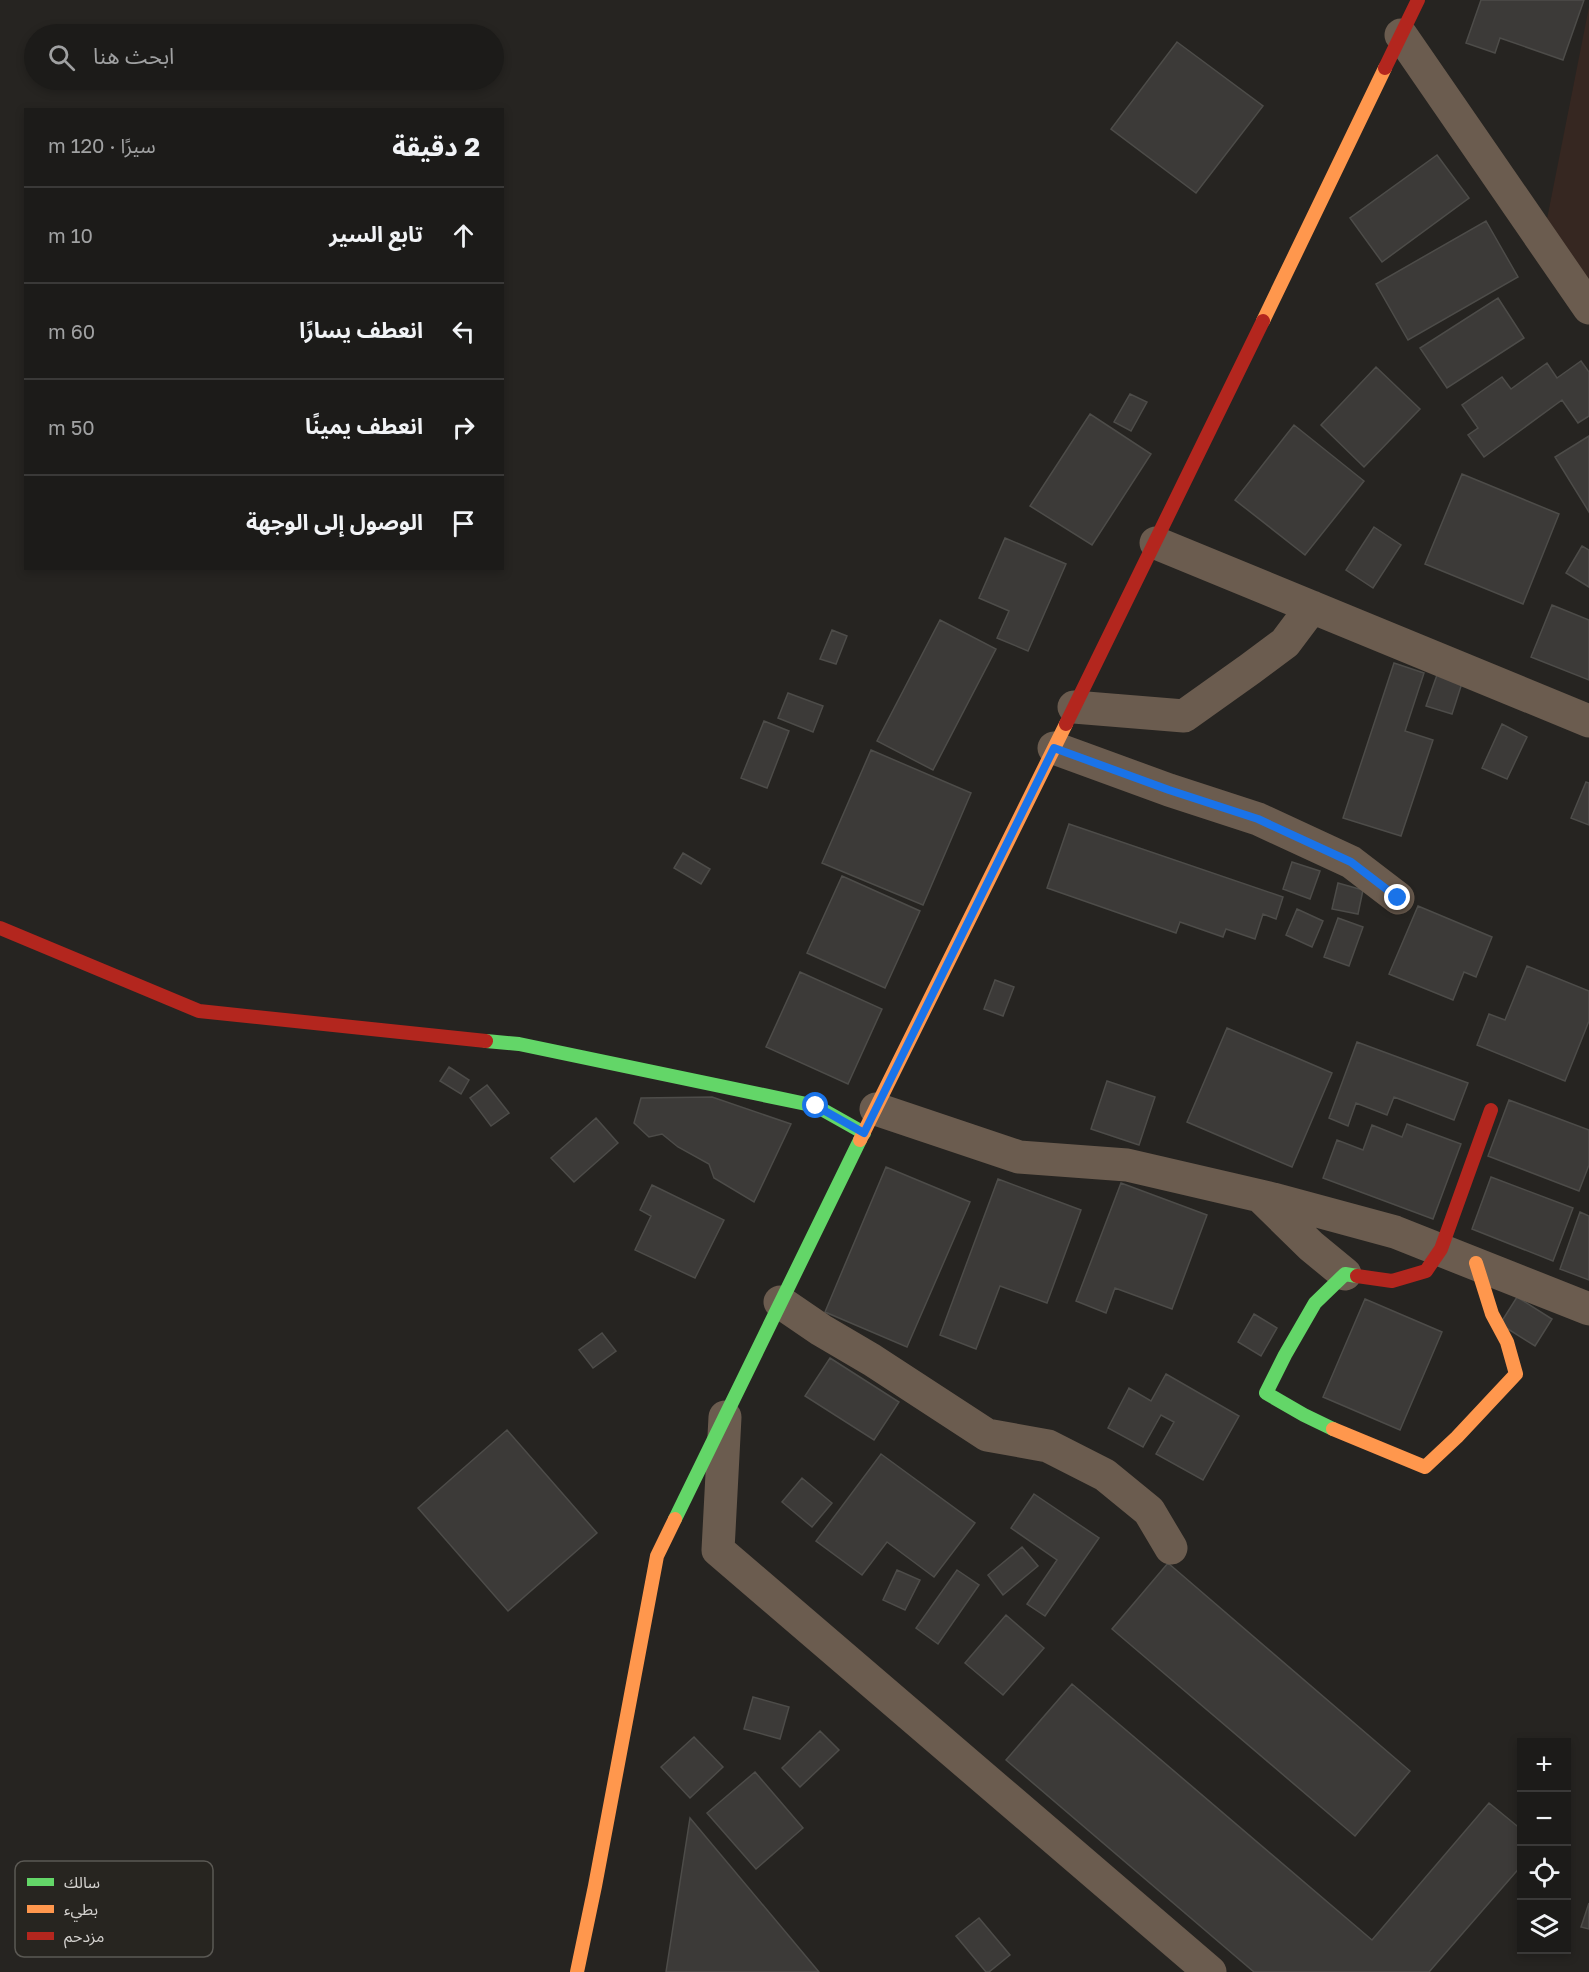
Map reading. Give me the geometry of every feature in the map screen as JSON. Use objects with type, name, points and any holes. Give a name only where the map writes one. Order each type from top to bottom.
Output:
[{"type":"street","points":[[1411,10],[1589,308]]},
{"type":"street","points":[[577,1972],[657,1556],[780,1302],[1156,543],[1411,10]]},
{"type":"street","points":[[1156,543],[1589,721]]},
{"type":"street","points":[[1074,707],[1184,716],[1285,643],[1312,607]]},
{"type":"street","points":[[1054,748],[1169,790],[1258,819],[1351,862],[1398,898]]},
{"type":"street","points":[[0,928],[199,1011],[519,1044],[816,1106],[1018,1157],[1127,1165],[1259,1196],[1395,1232],[1589,1309]]},
{"type":"street","points":[[1259,1196],[1311,1246],[1345,1274],[1392,1281],[1426,1271],[1441,1249],[1491,1110]]},
{"type":"street","points":[[1345,1274],[1316,1303],[1285,1355],[1266,1393],[1295,1410],[1425,1467],[1457,1437],[1516,1374],[1507,1342],[1492,1314],[1476,1263]]},
{"type":"street","points":[[780,1302],[987,1435],[1048,1446],[1105,1475],[1149,1511],[1171,1548]]},
{"type":"street","points":[[724,1417],[718,1550],[1210,1972]]},
{"type":"shaded area","points":[[1589,7],[1589,294],[1546,224]]},
{"type":"building","points":[[1481,0],[1584,0],[1563,60],[1500,38],[1495,53],[1466,43]]},
{"type":"building","points":[[1177,42],[1263,106],[1196,193],[1111,129]]},
{"type":"building","points":[[1437,155],[1469,198],[1382,262],[1350,218]]},
{"type":"building","points":[[1486,221],[1518,277],[1408,340],[1376,284]]},
{"type":"building","points":[[1498,298],[1524,338],[1447,388],[1420,348]]},
{"type":"building","points":[[1581,361],[1589,372],[1589,416],[1578,423],[1562,400],[1484,457],[1468,435],[1478,428],[1462,405],[1502,377],[1511,389],[1547,363],[1557,378]]},
{"type":"building","points":[[1376,367],[1420,409],[1364,467],[1321,425]]},
{"type":"building","points":[[1130,394],[1147,402],[1131,431],[1114,422]]},
{"type":"building","points":[[1090,414],[1151,454],[1092,545],[1030,506]]},
{"type":"building","points":[[1294,425],[1364,481],[1305,555],[1235,500]]},
{"type":"building","points":[[1589,436],[1589,512],[1555,457]]},
{"type":"building","points":[[1462,474],[1559,514],[1523,604],[1425,564]]},
{"type":"building","points":[[1374,527],[1401,545],[1373,588],[1346,570]]},
{"type":"building","points":[[1005,538],[1066,564],[1028,651],[997,638],[1009,611],[979,598]]},
{"type":"building","points":[[1582,546],[1589,550],[1589,587],[1566,573]]},
{"type":"building","points":[[1552,605],[1589,620],[1589,680],[1531,657]]},
{"type":"building","points":[[940,620],[996,649],[933,770],[877,741]]},
{"type":"building","points":[[832,630],[847,636],[836,664],[820,659]]},
{"type":"building","points":[[1394,663],[1424,673],[1405,731],[1433,740],[1401,836],[1343,818]]},
{"type":"building","points":[[1437,675],[1462,683],[1452,714],[1426,706]]},
{"type":"building","points":[[788,693],[823,706],[813,732],[778,718]]},
{"type":"building","points":[[764,721],[789,731],[767,788],[741,778]]},
{"type":"building","points":[[1502,724],[1527,737],[1507,779],[1482,768]]},
{"type":"building","points":[[871,750],[971,793],[923,905],[822,863]]},
{"type":"building","points":[[1586,782],[1589,783],[1589,825],[1571,818]]},
{"type":"building","points":[[1069,824],[1283,897],[1276,919],[1263,914],[1255,939],[1226,929],[1223,937],[1180,922],[1176,933],[1047,888]]},
{"type":"building","points":[[683,853],[710,869],[701,884],[674,868]]},
{"type":"building","points":[[1292,862],[1320,871],[1310,899],[1283,889]]},
{"type":"building","points":[[842,876],[920,911],[885,988],[807,953]]},
{"type":"building","points":[[1338,883],[1363,890],[1358,914],[1332,909]]},
{"type":"building","points":[[1418,906],[1492,937],[1476,977],[1464,972],[1453,1000],[1389,974]]},
{"type":"building","points":[[1297,909],[1323,921],[1312,947],[1286,935]]},
{"type":"building","points":[[1338,918],[1363,927],[1349,966],[1324,957]]},
{"type":"building","points":[[1527,966],[1589,991],[1589,1021],[1565,1081],[1477,1045],[1489,1014],[1505,1020]]},
{"type":"building","points":[[800,972],[882,1009],[848,1084],[766,1047]]},
{"type":"building","points":[[995,980],[1014,987],[1003,1016],[984,1009]]},
{"type":"building","points":[[1227,1028],[1332,1073],[1292,1167],[1187,1122]]},
{"type":"building","points":[[1357,1042],[1468,1083],[1454,1120],[1394,1097],[1387,1115],[1356,1103],[1348,1126],[1329,1118]]},
{"type":"building","points":[[449,1067],[469,1080],[461,1094],[440,1081]]},
{"type":"building","points":[[1107,1081],[1155,1097],[1139,1145],[1091,1129]]},
{"type":"building","points":[[487,1085],[509,1113],[491,1126],[470,1098]]},
{"type":"building","points":[[712,1097],[791,1124],[754,1202],[714,1178],[709,1164],[678,1147],[662,1134],[649,1137],[634,1123],[641,1098]]},
{"type":"building","points":[[1509,1100],[1589,1130],[1589,1165],[1579,1191],[1488,1156]]},
{"type":"building","points":[[596,1118],[618,1143],[574,1182],[551,1158]]},
{"type":"building","points":[[1407,1124],[1461,1144],[1433,1219],[1323,1178],[1337,1140],[1363,1150],[1372,1125],[1402,1137]]},
{"type":"building","points":[[886,1167],[970,1202],[907,1347],[825,1312]]},
{"type":"building","points":[[1491,1177],[1573,1208],[1553,1261],[1472,1229]]},
{"type":"building","points":[[998,1179],[1081,1210],[1047,1303],[1000,1286],[976,1349],[940,1335]]},
{"type":"building","points":[[1121,1183],[1207,1215],[1172,1309],[1115,1288],[1106,1313],[1076,1301]]},
{"type":"building","points":[[652,1185],[724,1220],[695,1278],[635,1250],[651,1216],[640,1210]]},
{"type":"building","points":[[1580,1212],[1589,1216],[1589,1280],[1560,1269]]},
{"type":"building","points":[[1517,1297],[1552,1319],[1535,1346],[1500,1324]]},
{"type":"building","points":[[1365,1299],[1442,1332],[1400,1430],[1323,1397]]},
{"type":"building","points":[[1254,1314],[1277,1328],[1261,1356],[1238,1342]]},
{"type":"building","points":[[602,1333],[616,1351],[593,1368],[579,1350]]},
{"type":"building","points":[[830,1358],[899,1402],[874,1440],[805,1396]]},
{"type":"building","points":[[1166,1374],[1239,1416],[1203,1480],[1156,1454],[1174,1422],[1161,1415],[1143,1447],[1108,1428],[1129,1388],[1151,1401]]},
{"type":"building","points":[[507,1430],[597,1533],[508,1611],[418,1508]]},
{"type":"building","points":[[881,1454],[975,1523],[934,1577],[887,1542],[862,1575],[816,1541]]},
{"type":"building","points":[[802,1478],[832,1503],[812,1527],[782,1502]]},
{"type":"building","points":[[1034,1494],[1099,1538],[1045,1616],[1027,1604],[1057,1560],[1011,1528]]},
{"type":"building","points":[[1022,1547],[1038,1566],[1003,1595],[988,1575]]},
{"type":"building","points":[[1168,1563],[1410,1771],[1355,1836],[1112,1629]]},
{"type":"building","points":[[897,1570],[920,1580],[905,1610],[883,1600]]},
{"type":"building","points":[[957,1570],[979,1585],[938,1644],[916,1628]]},
{"type":"building","points":[[1006,1615],[1044,1648],[1003,1695],[965,1663]]},
{"type":"building","points":[[1072,1684],[1372,1940],[1489,1803],[1517,1826],[1517,1871],[1429,1972],[1254,1972],[1006,1760]]},
{"type":"building","points":[[753,1697],[789,1707],[780,1739],[744,1729]]},
{"type":"building","points":[[820,1731],[839,1750],[800,1787],[782,1768]]},
{"type":"building","points":[[694,1737],[723,1767],[690,1798],[661,1767]]},
{"type":"building","points":[[755,1772],[803,1828],[756,1869],[707,1813]]},
{"type":"building","points":[[690,1818],[819,1972],[666,1972]]},
{"type":"building","points":[[1589,1903],[1589,1929],[1581,1927]]},
{"type":"building","points":[[979,1918],[1010,1955],[989,1972],[986,1972],[956,1936]]},
{"type":"traffic: fast","points":[[486,1041],[519,1044],[816,1106],[864,1133]]},
{"type":"traffic: fast","points":[[675,1519],[860,1140]]},
{"type":"traffic: fast","points":[[1333,1429],[1266,1393],[1315,1303],[1345,1274],[1357,1276]]},
{"type":"traffic: slow","points":[[1263,321],[1385,68]]},
{"type":"traffic: slow","points":[[860,1140],[1066,724]]},
{"type":"traffic: slow","points":[[1333,1429],[1425,1467],[1457,1437],[1516,1374],[1507,1342],[1492,1314],[1476,1263]]},
{"type":"traffic: slow","points":[[577,1972],[657,1556],[675,1519]]},
{"type":"traffic: jam","points":[[1385,68],[1418,0]]},
{"type":"traffic: jam","points":[[1066,724],[1263,321]]},
{"type":"traffic: jam","points":[[0,928],[199,1011],[486,1041]]},
{"type":"traffic: jam","points":[[1357,1276],[1392,1281],[1426,1271],[1441,1249],[1491,1110]]},
{"type":"route","points":[[816,1106],[864,1133],[1054,748],[1169,790],[1258,819],[1351,862],[1398,898]]}]
